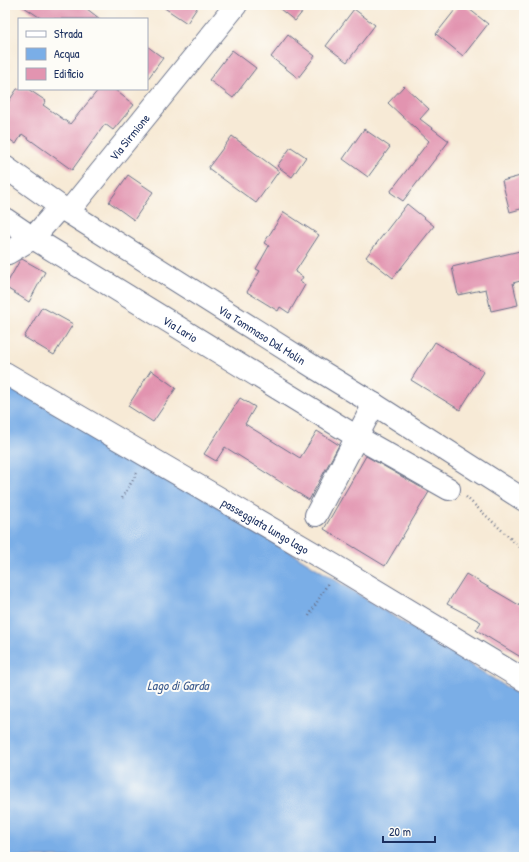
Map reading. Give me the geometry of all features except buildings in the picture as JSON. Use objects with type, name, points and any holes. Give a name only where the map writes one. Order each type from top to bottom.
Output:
[{"type":"street","name":"Via Sirmione","points":[[5,251],[8,253],[33,238],[64,209],[236,5]]},
{"type":"street","name":"Via Tommaso Dal Molin","points":[[5,166],[64,209],[523,499]]},
{"type":"street","name":"Via Lario","points":[[5,219],[33,238],[357,437],[449,489]]},
{"type":"street","name":"passeggiata lungo lago","points":[[5,373],[524,680]]},
{"type":"street","points":[[316,515],[374,404]]},
{"type":"path","points":[[122,498],[147,456]]},
{"type":"path","points":[[309,616],[337,568]]},
{"type":"water","name":"Lago di Garda","points":[[5,376],[47,400],[524,698],[524,857],[5,857]]}]
